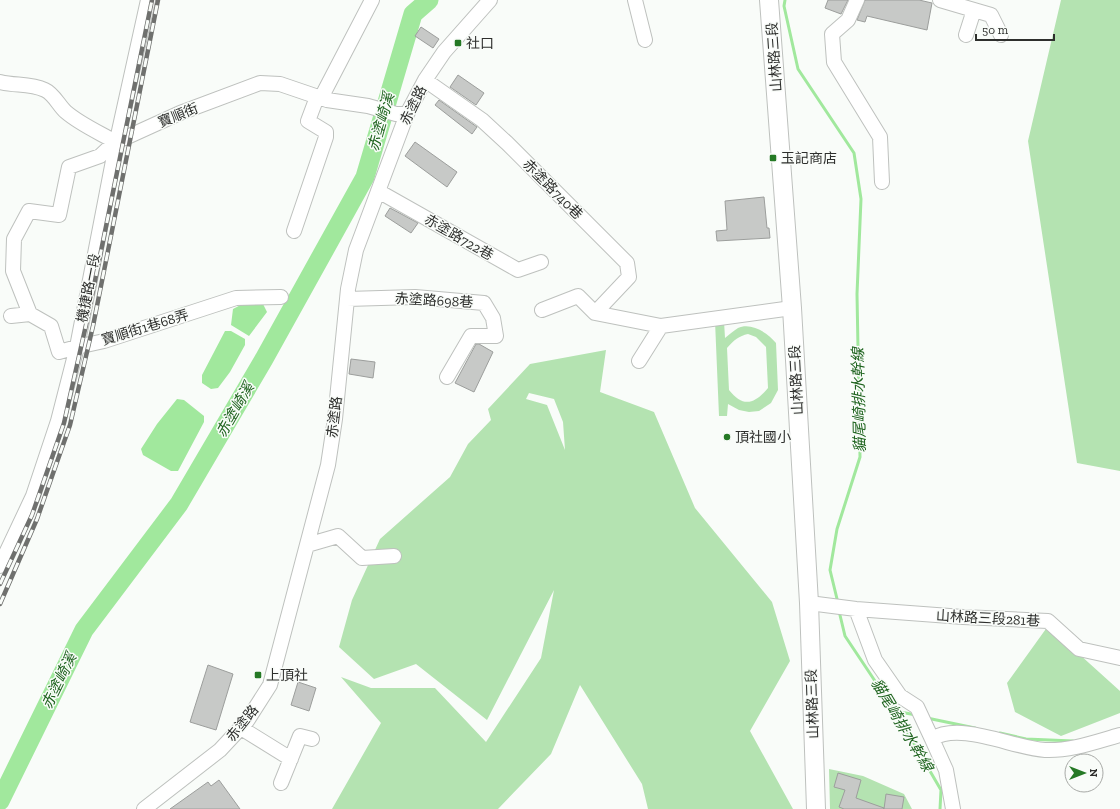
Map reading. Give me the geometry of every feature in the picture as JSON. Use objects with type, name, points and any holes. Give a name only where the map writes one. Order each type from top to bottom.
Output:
[{"type":"main road","name":"山林路三段","points":[[769,0],[792,308],[817,604],[816,809]]},
{"type":"street","name":"機捷路一段","points":[[0,566],[33,496],[58,421],[77,347],[117,140],[148,0]]},
{"type":"street","points":[[294,232],[326,137],[326,132],[308,121],[319,97],[372,0]]},
{"type":"street","name":"赤塗路","points":[[144,809],[220,750],[247,721],[270,685],[328,465],[335,419],[347,299],[356,250],[378,191],[402,114],[444,52],[490,0]]},
{"type":"street","points":[[634,0],[645,40]]},
{"type":"street","points":[[857,0],[848,20],[832,34],[834,62],[880,137],[882,182]]},
{"type":"street","points":[[940,0],[991,15],[1001,35]]},
{"type":"street","points":[[966,35],[974,10]]},
{"type":"street","name":"赤塗路740巷","points":[[425,80],[482,120],[513,148],[627,263],[628,277],[595,313]]},
{"type":"street","points":[[0,82],[9,84],[29,84],[47,90],[66,112],[94,131],[117,140]]},
{"type":"street","name":"寶順街","points":[[117,140],[125,138],[180,113],[260,83],[280,84],[319,97],[402,114]]},
{"type":"street","points":[[10,316],[30,314],[13,271],[14,239],[29,211],[59,215],[69,167],[100,156],[117,140]]},
{"type":"street","name":"赤塗路722巷","points":[[378,191],[518,270],[541,262]]},
{"type":"street","points":[[542,310],[578,296],[595,313],[661,326],[792,308]]},
{"type":"street","name":"寶順街1巷68弄","points":[[30,314],[51,326],[59,352],[104,341],[236,298],[281,297]]},
{"type":"street","name":"赤塗路698巷","points":[[347,299],[416,298],[484,302],[493,318],[496,336],[471,336],[447,377]]},
{"type":"street","points":[[639,361],[661,326]]},
{"type":"street","points":[[308,545],[338,536],[362,558],[394,556]]},
{"type":"street","name":"山林路三段281巷","points":[[817,604],[963,617],[1048,621],[1078,649],[1120,658]]},
{"type":"street","points":[[851,608],[875,660],[900,696],[917,707],[946,770],[953,809]]},
{"type":"street","points":[[241,728],[291,759]]},
{"type":"street","points":[[932,739],[939,734],[966,733],[1044,750],[1067,750],[1120,735]]},
{"type":"street","points":[[281,783],[300,736],[312,739]]},
{"type":"shaded area","points":[[1061,0],[1120,0],[1120,471],[1077,463],[1028,141]]},
{"type":"shaded area","points":[[250,300],[263,304],[267,312],[249,336],[231,325],[233,309]]},
{"type":"shaded area","points":[[715,321],[724,321],[725,338],[738,328],[748,326],[754,327],[764,332],[776,343],[778,390],[771,403],[759,411],[749,412],[739,410],[728,404],[727,416],[719,416]],"holes":[[[748,334],[756,337],[766,347],[768,388],[758,398],[749,402],[739,400],[729,390],[727,348],[742,336]]]},
{"type":"shaded area","points":[[225,331],[231,331],[245,339],[245,345],[230,372],[218,388],[211,389],[202,383],[202,375]]},
{"type":"shaded area","points":[[606,350],[600,392],[654,412],[695,508],[772,602],[790,661],[750,731],[793,809],[648,809],[642,784],[580,685],[551,754],[498,809],[332,809],[381,723],[341,677],[371,688],[435,688],[486,742],[541,658],[554,590],[487,720],[416,664],[374,679],[339,647],[352,600],[380,539],[450,477],[468,444],[491,420],[488,409],[530,364]],"holes":[[[529,393],[554,399],[563,422],[565,450],[547,405],[526,399]]]},
{"type":"shaded area","points":[[177,399],[184,400],[204,416],[204,422],[178,471],[171,471],[143,455],[141,449],[157,424]]},
{"type":"shaded area","points":[[1048,626],[1120,691],[1120,713],[1061,736],[1015,712],[1007,683]]},
{"type":"shaded area","points":[[829,769],[863,776],[904,794],[912,809],[830,809]]},
{"type":"building","points":[[828,0],[848,0],[841,14],[825,8]]},
{"type":"building","points":[[865,0],[919,0],[932,3],[927,30],[867,16],[865,22],[857,20]]},
{"type":"building","points":[[421,27],[439,39],[433,48],[415,36]]},
{"type":"building","points":[[458,75],[484,93],[476,105],[450,87]]},
{"type":"building","points":[[439,100],[477,127],[472,134],[435,105]]},
{"type":"building","points":[[415,142],[457,172],[447,187],[405,156]]},
{"type":"building","points":[[764,197],[767,228],[769,228],[770,238],[717,241],[716,231],[727,230],[725,201]]},
{"type":"building","points":[[390,208],[418,223],[411,233],[385,216]]},
{"type":"building","points":[[476,344],[479,344],[493,352],[474,392],[455,383]]},
{"type":"building","points":[[351,359],[375,362],[373,378],[349,374]]},
{"type":"building","points":[[208,665],[233,674],[216,730],[190,722]]},
{"type":"building","points":[[298,682],[316,688],[309,711],[291,705]]},
{"type":"building","points":[[838,773],[861,780],[856,798],[884,808],[844,809],[839,807],[845,790],[834,787]]},
{"type":"building","points":[[219,780],[240,809],[170,809],[208,782],[211,786]]},
{"type":"building","points":[[886,794],[904,797],[902,809],[884,809]]},
{"type":"waterway","name":"赤塗崎溪","points":[[0,801],[84,630],[179,504],[264,359],[365,177],[413,14],[429,0]]},
{"type":"waterway","name":"貓尾崎排水幹線","points":[[785,0],[784,6],[798,69],[854,153],[861,199],[857,294],[860,457],[837,529],[830,570],[838,603]]},
{"type":"waterway","name":"貓尾崎排水幹線","points":[[839,611],[845,636],[895,711],[941,790],[940,809]]},
{"type":"waterway","points":[[895,711],[916,715]]},
{"type":"waterway","points":[[927,718],[975,728]]},
{"type":"waterway","points":[[1000,733],[1026,739],[1073,741]]},
{"type":"railway","points":[[0,584],[32,515],[64,423],[86,325],[152,0]]},
{"type":"railway","points":[[0,604],[37,519],[70,425],[93,326],[158,0]]},
{"type":"place","name":"社口","points":[[458,43]]},
{"type":"place","name":"玉記商店","points":[[773,158]]},
{"type":"place","name":"頂社國小","points":[[727,437]]},
{"type":"place","name":"上頂社","points":[[258,675]]}]
